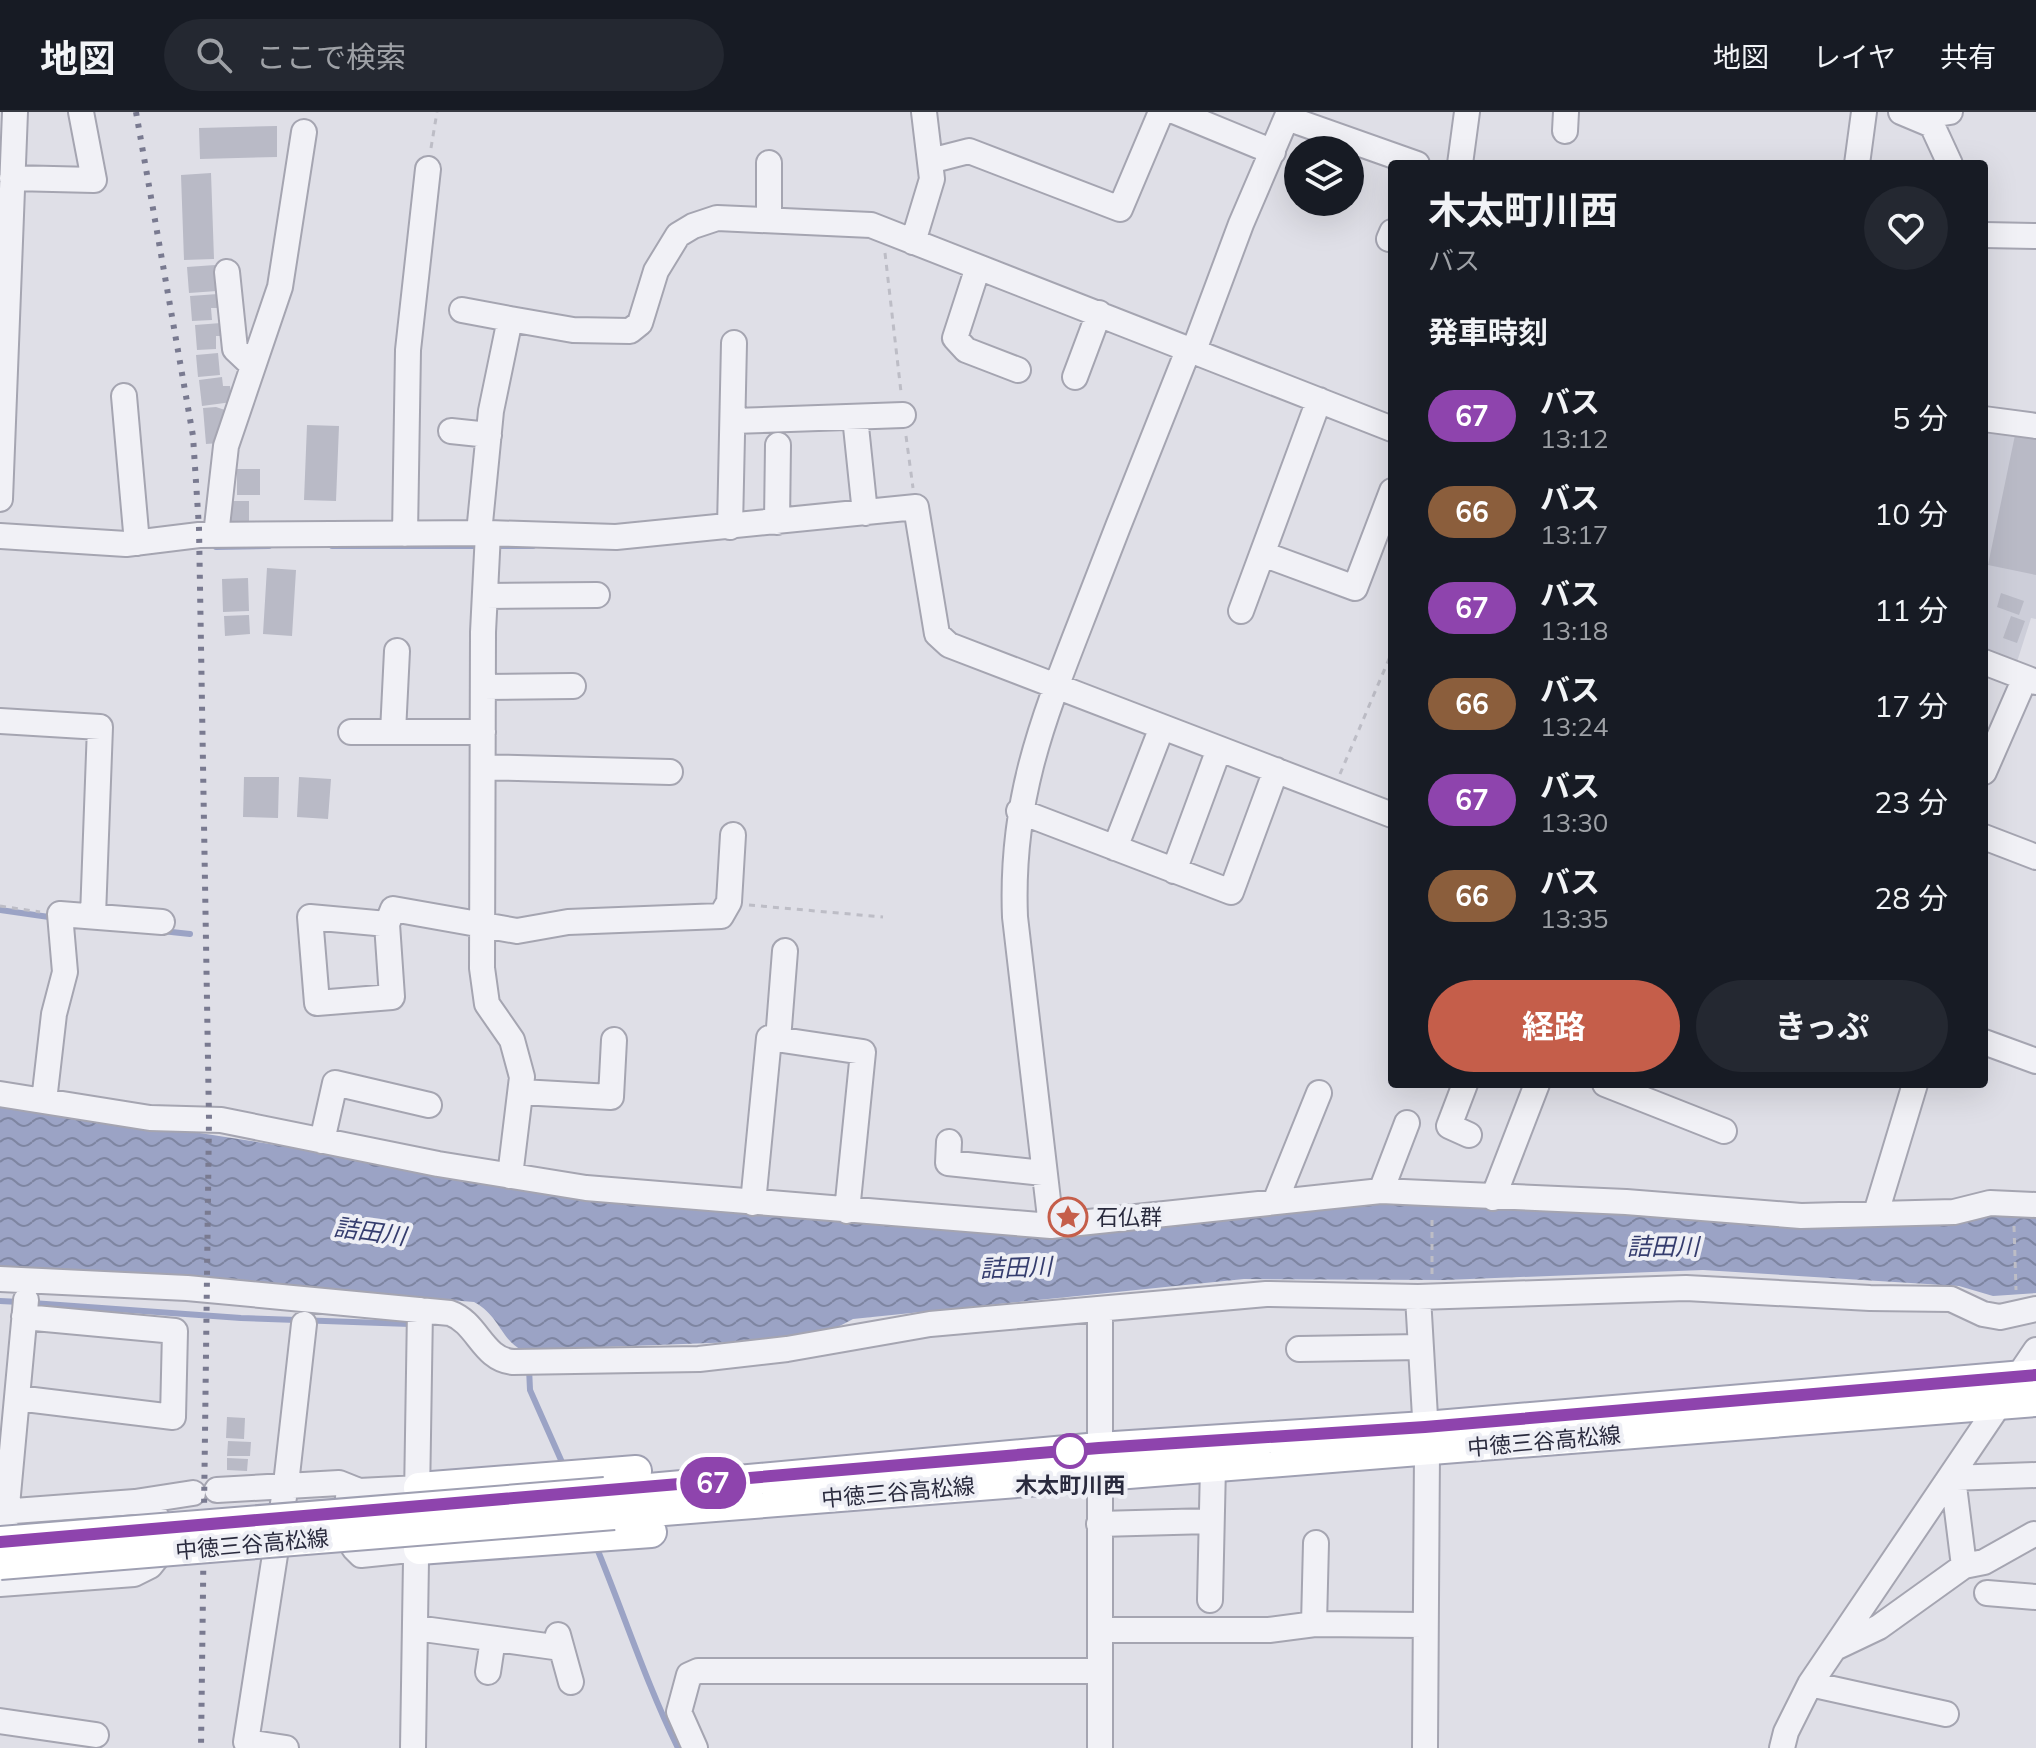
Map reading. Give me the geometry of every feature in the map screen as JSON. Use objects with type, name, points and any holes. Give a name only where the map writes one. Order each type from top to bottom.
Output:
[{"type":"main road","name":"中徳三谷高松線","points":[[0,1542],[610,1503],[953,1489],[1099,1461],[1213,1466],[1426,1439],[2031,1384]]},
{"type":"main road","name":"中徳三谷高松線","points":[[0,1564],[610,1503],[931,1465],[1099,1461],[2002,1403],[2031,1384]]},
{"type":"main road","points":[[419,1488],[883,1454],[931,1465]]},
{"type":"main road","points":[[419,1549],[847,1517],[953,1489]]},
{"type":"street","points":[[0,499],[15,112]]},
{"type":"street","points":[[12,178],[94,180],[81,112]]},
{"type":"street","points":[[913,242],[932,179],[924,112]]},
{"type":"street","points":[[930,161],[969,151],[1120,209],[1161,112]]},
{"type":"street","points":[[1176,112],[1273,152]]},
{"type":"street","points":[[1461,160],[1467,112]]},
{"type":"street","points":[[1858,160],[1864,112]]},
{"type":"street","points":[[1909,114],[1950,112]]},
{"type":"street","points":[[1909,114],[1932,125],[1948,160]]},
{"type":"street","points":[[1051,1226],[1015,917],[1013,866],[1019,811],[1037,738],[1191,349],[1288,115],[1406,160]]},
{"type":"street","points":[[216,535],[226,446],[280,287],[304,132]]},
{"type":"street","points":[[769,163],[769,220]]},
{"type":"street","points":[[405,534],[408,350],[428,169]]},
{"type":"street","points":[[462,310],[573,330],[630,331],[640,323],[656,271],[678,235],[717,218],[871,225],[1388,427]]},
{"type":"street","points":[[1988,235],[2036,236]]},
{"type":"street","points":[[978,267],[955,338],[966,350],[1018,370]]},
{"type":"street","points":[[227,272],[235,349],[253,366]]},
{"type":"street","points":[[1075,377],[1099,313]]},
{"type":"street","points":[[510,319],[489,435],[484,533],[482,968],[487,1004],[512,1040],[522,1077],[510,1176]]},
{"type":"street","points":[[730,527],[734,343]]},
{"type":"street","points":[[124,396],[137,543]]},
{"type":"street","points":[[1241,611],[1319,400]]},
{"type":"street","points":[[733,421],[903,415]]},
{"type":"street","points":[[855,417],[865,513]]},
{"type":"street","points":[[1988,420],[2036,426]]},
{"type":"street","points":[[451,431],[489,435]]},
{"type":"street","points":[[777,522],[778,445]]},
{"type":"street","points":[[1263,554],[1355,588],[1388,501]]},
{"type":"street","points":[[0,536],[137,543],[216,535],[484,533],[616,537],[916,507],[937,634],[949,645],[980,654],[1056,687],[1388,813]]},
{"type":"street","points":[[485,596],[597,595]]},
{"type":"street","points":[[393,732],[397,651]]},
{"type":"street","points":[[1988,664],[2030,680],[1988,764]]},
{"type":"street","points":[[483,687],[573,687]]},
{"type":"street","points":[[0,721],[100,727],[93,916]]},
{"type":"street","points":[[1115,848],[1162,727]]},
{"type":"street","points":[[351,732],[483,732]]},
{"type":"street","points":[[1174,871],[1219,749]]},
{"type":"street","points":[[483,767],[670,772]]},
{"type":"street","points":[[1019,811],[1231,892],[1276,770]]},
{"type":"street","points":[[387,924],[310,917],[317,1003],[392,997],[387,924],[393,909],[517,931],[568,922],[721,916],[729,902],[733,835]]},
{"type":"street","points":[[1988,839],[2036,857]]},
{"type":"street","points":[[44,1101],[54,1014],[65,972],[60,919],[93,916],[162,922]]},
{"type":"street","points":[[778,1040],[785,951]]},
{"type":"street","points":[[753,1203],[769,1038],[863,1052],[847,1211]]},
{"type":"street","points":[[521,1092],[611,1097],[614,1040]]},
{"type":"street","points":[[1988,1043],[2036,1061]]},
{"type":"street","points":[[322,1141],[335,1083],[429,1105]]},
{"type":"street","points":[[1463,1088],[1449,1126],[1469,1135]]},
{"type":"street","points":[[1493,1198],[1535,1088]]},
{"type":"street","points":[[1615,1088],[1724,1131]]},
{"type":"street","points":[[1876,1213],[1914,1088]]},
{"type":"street","points":[[1275,1202],[1319,1093]]},
{"type":"street","points":[[0,1094],[150,1118],[221,1120],[510,1176],[600,1189],[1051,1226],[1381,1191],[1626,1202],[1801,1216],[1954,1212],[2013,1202],[2036,1205]]},
{"type":"street","points":[[1381,1191],[1407,1123]]},
{"type":"street","points":[[948,1161],[1043,1173]]},
{"type":"street","points":[[0,1279],[187,1288],[420,1310],[462,1318],[492,1355],[513,1362],[699,1359],[787,1349],[895,1328],[1253,1295],[1686,1288],[1951,1299],[1983,1314],[2000,1317],[2036,1309]]},
{"type":"street","points":[[27,1282],[12,1389],[0,1582],[134,1574],[150,1566],[162,1551],[159,1516],[150,1506],[135,1502]]},
{"type":"street","points":[[1425,1291],[1420,1347],[1426,1439],[1425,1748]]},
{"type":"street","points":[[1100,1309],[1100,1748]]},
{"type":"street","points":[[413,1748],[419,1549],[420,1310]]},
{"type":"street","points":[[12,1389],[173,1417],[175,1331],[24,1317]]},
{"type":"street","points":[[286,1748],[246,1742],[286,1484],[304,1324]]},
{"type":"street","points":[[1299,1349],[1420,1347]]},
{"type":"street","points":[[2031,1384],[2036,1350]]},
{"type":"street","points":[[1782,1748],[1810,1684],[2002,1403]]},
{"type":"street","points":[[1210,1600],[1213,1466]]},
{"type":"street","points":[[1951,1478],[2036,1475]]},
{"type":"street","points":[[1951,1478],[1964,1566]]},
{"type":"street","points":[[3,1511],[135,1502],[286,1484],[339,1483],[359,1491],[419,1488]]},
{"type":"street","points":[[359,1491],[348,1498],[354,1548],[361,1555],[419,1549]]},
{"type":"street","points":[[1099,1524],[1210,1521]]},
{"type":"street","points":[[1834,1649],[1879,1627],[1964,1566],[1984,1562],[2034,1534]]},
{"type":"street","points":[[1314,1624],[1316,1543]]},
{"type":"street","points":[[1987,1593],[2036,1597]]},
{"type":"street","points":[[1100,1630],[1269,1630],[1314,1624],[1423,1625]]},
{"type":"street","points":[[416,1628],[493,1639],[560,1640],[571,1682]]},
{"type":"street","points":[[488,1672],[493,1639]]},
{"type":"street","points":[[695,1748],[679,1704],[689,1675],[698,1671],[1100,1671]]},
{"type":"street","points":[[1810,1684],[1946,1714]]},
{"type":"street","points":[[0,1721],[96,1735]]},
{"type":"path","points":[[428,169],[437,112]]},
{"type":"path","points":[[882,230],[916,507]]},
{"type":"path","points":[[1332,792],[1388,661]]},
{"type":"path","points":[[729,902],[883,917]]},
{"type":"path","points":[[0,906],[60,919]]},
{"type":"path","points":[[1425,1291],[1432,1200]]},
{"type":"path","points":[[2013,1224],[2016,1293]]},
{"type":"shaded area","points":[[1988,425],[2036,431],[2036,619],[2031,618],[2016,665],[1988,654]]},
{"type":"water","name":"詰田川","points":[[0,1102],[591,1194],[1064,1232],[1381,1198],[2036,1211],[2036,1293],[1993,1296],[1959,1286],[1703,1270],[1445,1280],[1244,1279],[853,1319],[815,1339],[522,1350],[509,1340],[490,1314],[474,1302],[196,1279],[0,1270]]},
{"type":"building","points":[[277,126],[277,157],[200,159],[199,128]]},
{"type":"building","points":[[211,173],[214,259],[184,260],[181,175]]},
{"type":"building","points":[[215,265],[217,291],[189,293],[187,267]]},
{"type":"building","points":[[218,294],[218,308],[211,308],[212,320],[192,321],[190,296]]},
{"type":"building","points":[[221,323],[222,336],[216,336],[216,349],[197,350],[195,325]]},
{"type":"building","points":[[218,353],[220,375],[198,377],[196,355]]},
{"type":"building","points":[[222,377],[223,386],[230,386],[232,402],[202,406],[199,380]]},
{"type":"building","points":[[203,408],[225,410],[226,427],[218,428],[219,443],[206,444]]},
{"type":"building","points":[[307,425],[339,426],[336,501],[304,500]]},
{"type":"building","points":[[2015,435],[2036,439],[2036,575],[1988,565]]},
{"type":"building","points":[[237,469],[260,469],[260,495],[237,495]]},
{"type":"building","points":[[225,501],[249,501],[249,525],[225,524]]},
{"type":"building","points":[[267,568],[296,570],[292,636],[263,634]]},
{"type":"building","points":[[248,578],[249,611],[223,612],[222,579]]},
{"type":"building","points":[[2001,593],[2024,601],[2019,615],[1997,607]]},
{"type":"building","points":[[249,615],[250,634],[225,636],[224,616]]},
{"type":"building","points":[[2011,616],[2025,621],[2017,643],[2003,638]]},
{"type":"building","points":[[244,777],[279,777],[278,818],[243,817]]},
{"type":"building","points":[[299,777],[331,779],[328,819],[297,817]]},
{"type":"building","points":[[227,1417],[245,1418],[244,1439],[226,1438]]},
{"type":"building","points":[[228,1441],[251,1442],[250,1456],[227,1456]]},
{"type":"building","points":[[227,1458],[248,1459],[247,1471],[227,1470]]},
{"type":"waterway","points":[[216,547],[269,546]]},
{"type":"waterway","points":[[332,546],[481,546]]},
{"type":"waterway","points":[[492,546],[533,546]]},
{"type":"waterway","points":[[0,910],[56,918]]},
{"type":"waterway","points":[[162,931],[190,934]]},
{"type":"waterway","points":[[0,1301],[20,1302]]},
{"type":"waterway","points":[[32,1303],[241,1318],[410,1324]]},
{"type":"waterway","points":[[529,1368],[530,1390],[565,1469]]},
{"type":"waterway","points":[[596,1546],[678,1748]]},
{"type":"railway","points":[[136,112],[193,436],[199,528],[209,1119],[201,1748]]},
{"type":"bus line","name":"67","points":[[0,1542],[665,1488],[1099,1448],[1425,1427],[2036,1375]]},
{"type":"place","name":"石仏群","points":[[1068,1217]]},
{"type":"place","name":"木太町川西","points":[[1070,1451]]}]
